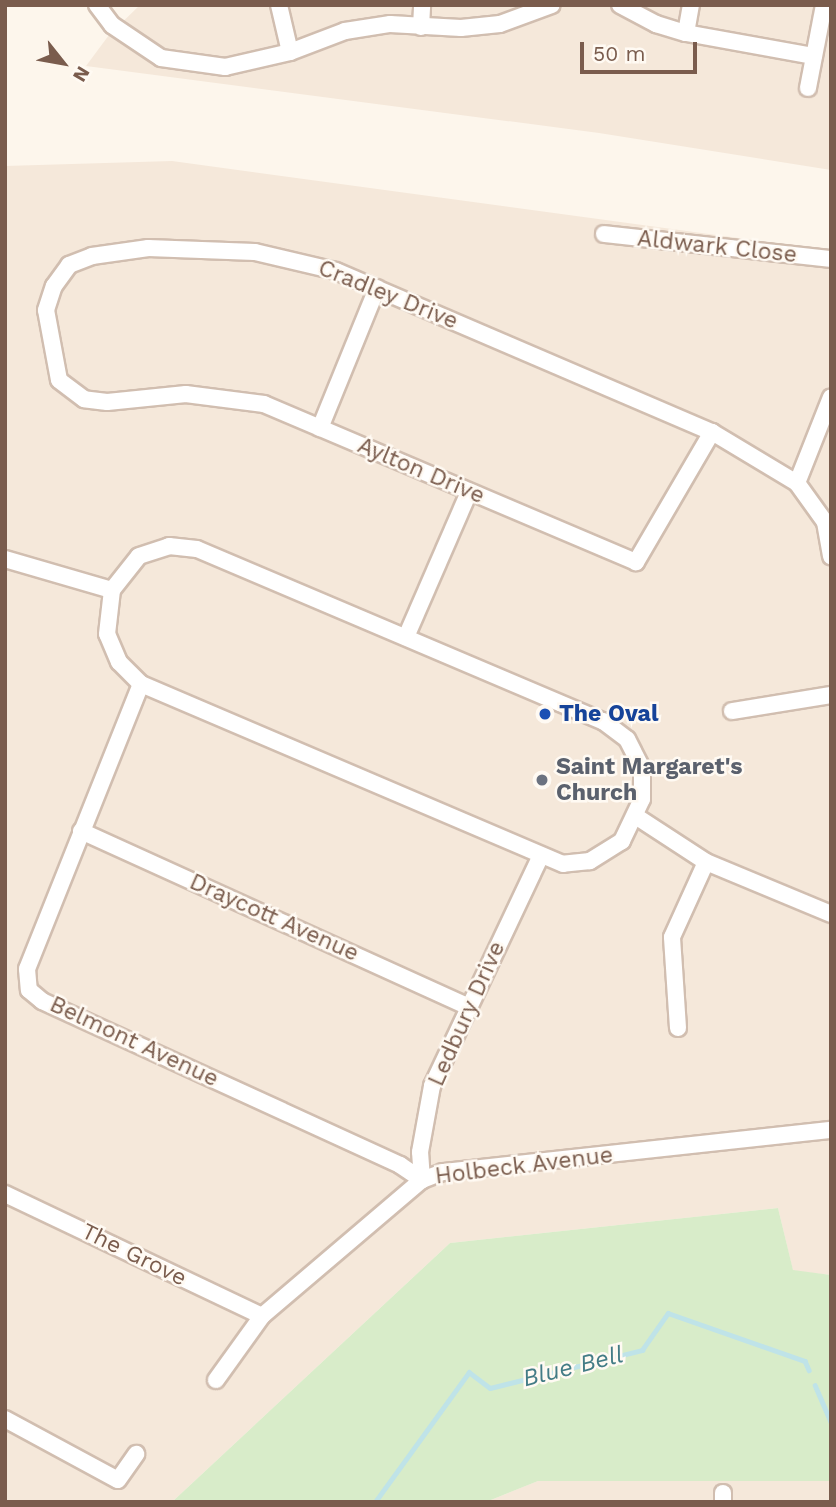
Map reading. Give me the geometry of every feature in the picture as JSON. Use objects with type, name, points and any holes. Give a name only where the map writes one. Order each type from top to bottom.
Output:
[{"type":"street","points":[[97,5],[112,25],[161,58],[225,66],[290,52],[345,31],[390,24],[421,27],[500,24],[552,5]]},
{"type":"street","points":[[279,5],[290,52]]},
{"type":"street","points":[[421,27],[422,5]]},
{"type":"street","points":[[620,5],[656,24],[687,33],[814,56]]},
{"type":"street","points":[[687,33],[691,5]]},
{"type":"street","points":[[808,88],[824,5]]},
{"type":"street","name":"Aldwark Close","points":[[604,234],[831,259]]},
{"type":"street","name":"Cradley Drive","points":[[59,380],[46,310],[54,286],[69,265],[92,256],[148,248],[255,252],[336,271],[377,288],[712,432],[797,483]]},
{"type":"street","points":[[320,428],[377,288]]},
{"type":"street","name":"Aylton Drive","points":[[59,380],[84,400],[107,402],[222,395],[264,404],[636,562],[712,432]]},
{"type":"street","points":[[831,397],[797,483],[825,522],[831,556]]},
{"type":"street","points":[[406,637],[469,492]]},
{"type":"street","points":[[169,546],[197,549],[406,637],[603,721],[627,739],[642,768],[637,817],[622,841],[590,861],[563,864],[141,684],[119,662],[107,634],[112,590],[139,556],[169,546]]},
{"type":"street","points":[[5,559],[112,590]]},
{"type":"street","name":"Belmont Avenue","points":[[141,684],[27,969],[29,990],[42,1001],[400,1165],[422,1180]]},
{"type":"street","points":[[732,711],[831,695]]},
{"type":"street","points":[[637,817],[706,862],[831,915]]},
{"type":"street","name":"Draycott Avenue","points":[[81,831],[467,1006]]},
{"type":"street","name":"Ledbury Drive","points":[[422,1180],[420,1152],[432,1086],[467,1006],[541,855]]},
{"type":"street","points":[[678,1028],[672,937],[706,862]]},
{"type":"street","name":"Holbeck Avenue","points":[[216,1380],[262,1316],[422,1180],[443,1172],[831,1130]]},
{"type":"street","name":"The Grove","points":[[5,1194],[262,1316]]},
{"type":"street","points":[[5,1419],[118,1480],[136,1454]]},
{"type":"shaded area","points":[[140,5],[831,5],[831,170],[599,133],[86,66],[109,35]]},
{"type":"shaded area","points":[[172,161],[805,247],[831,254],[831,1275],[793,1271],[778,1208],[450,1243],[172,1502],[5,1502],[5,166]]},
{"type":"shaded area","points":[[538,1481],[831,1481],[831,1502],[486,1502]]},
{"type":"green space","points":[[778,1208],[793,1270],[831,1275],[831,1481],[538,1481],[486,1502],[172,1502],[450,1243]]},
{"type":"waterway","name":"Blue Bell","points":[[375,1502],[469,1372],[490,1388],[642,1350],[668,1313],[805,1361],[809,1370]]},
{"type":"waterway","name":"Blue Bell","points":[[815,1385],[831,1422]]},
{"type":"place","name":"The Oval","points":[[545,714]]},
{"type":"place","name":"Saint Margaret's Church","points":[[542,780]]}]
